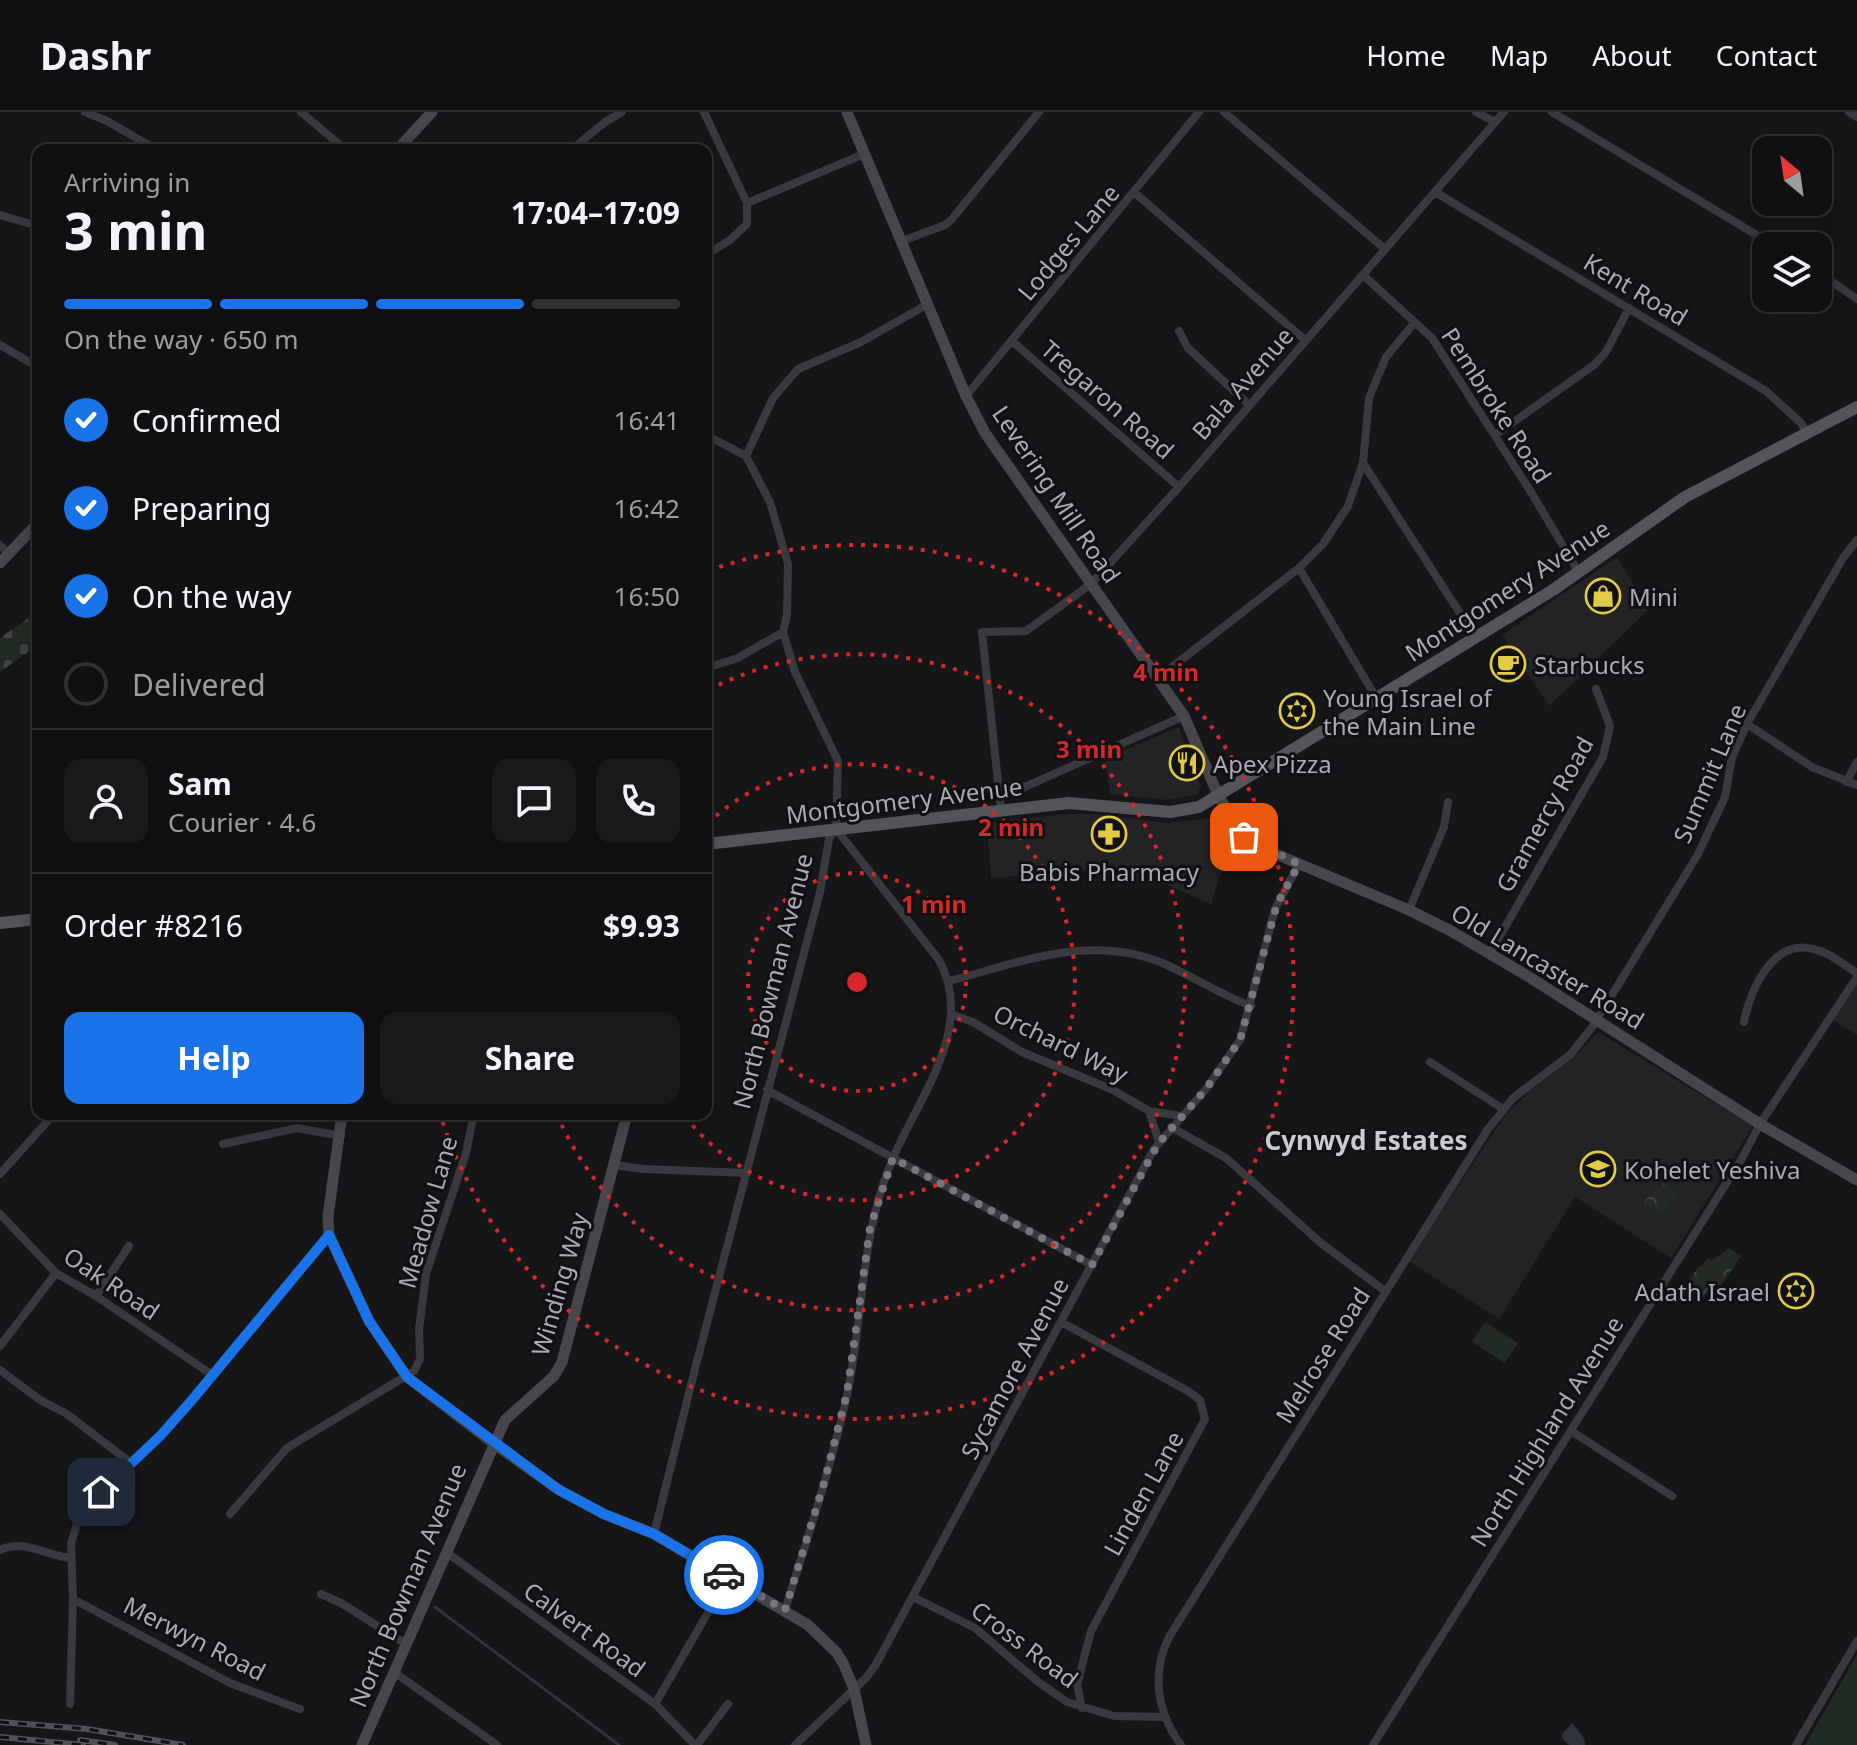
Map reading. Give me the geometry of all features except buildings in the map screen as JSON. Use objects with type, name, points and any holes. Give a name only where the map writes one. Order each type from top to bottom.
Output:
[{"type":"main road","name":"Montgomery Avenue","points":[[712,843],[836,829],[1000,804],[1081,803],[1179,811],[1199,807],[1579,573],[1685,497],[1857,407]]},
{"type":"main road","points":[[0,923],[32,920]]},
{"type":"street","points":[[85,112],[147,144]]},
{"type":"street","points":[[301,112],[339,144]]},
{"type":"street","points":[[403,144],[432,112]]},
{"type":"street","points":[[578,144],[622,112]]},
{"type":"street","points":[[704,112],[747,203],[747,224],[712,251]]},
{"type":"street","name":"Levering Mill Road","points":[[847,112],[966,396],[985,433],[1184,716],[1219,797]]},
{"type":"street","points":[[902,241],[945,225],[952,219],[1039,112]]},
{"type":"street","name":"Lodges Lane","points":[[966,396],[1199,112]]},
{"type":"street","points":[[1224,112],[1385,249]]},
{"type":"street","points":[[1476,112],[1495,122]]},
{"type":"street","name":"Bala Avenue","points":[[1000,804],[982,632],[1026,631],[1091,584],[1504,112]]},
{"type":"street","points":[[1552,112],[1752,232]]},
{"type":"street","points":[[1849,112],[1857,117]]},
{"type":"street","points":[[747,203],[864,154]]},
{"type":"street","name":"Kent Road","points":[[1435,192],[1766,391],[1801,423],[1807,433]]},
{"type":"street","points":[[1135,193],[1305,340]]},
{"type":"street","points":[[0,215],[32,224]]},
{"type":"street","name":"Pembroke Road","points":[[1363,275],[1432,338],[1579,573]]},
{"type":"street","points":[[1832,282],[1857,299]]},
{"type":"street","points":[[712,438],[746,456],[773,398],[798,369],[861,342],[928,304]]},
{"type":"street","points":[[1495,435],[1594,365],[1606,352],[1629,308]]},
{"type":"street","points":[[1158,678],[1299,568],[1323,544],[1348,506],[1363,463],[1369,398],[1386,357],[1415,322]]},
{"type":"street","points":[[1179,331],[1188,348],[1249,405]]},
{"type":"street","name":"Tregaron Road","points":[[1012,341],[1179,487]]},
{"type":"street","points":[[0,345],[32,364]]},
{"type":"street","name":"North Bowman Avenue","points":[[654,1534],[820,892],[829,839],[836,829],[838,761],[795,672],[783,632],[787,615],[788,564],[770,502],[746,456]]},
{"type":"street","points":[[1363,463],[1476,638]]},
{"type":"street","points":[[3,554],[32,528]]},
{"type":"street","name":"Summit Lane","points":[[1596,1019],[1714,824],[1725,797],[1732,757],[1747,724],[1843,558],[1857,540]]},
{"type":"street","points":[[1299,568],[1377,700]]},
{"type":"street","points":[[712,666],[738,658],[783,632]]},
{"type":"street","name":"Gramercy Road","points":[[1490,953],[1603,757],[1610,726],[1596,689]]},
{"type":"street","points":[[1000,804],[1184,716]]},
{"type":"street","points":[[1747,724],[1795,757],[1857,785]]},
{"type":"street","points":[[1846,782],[1857,762]]},
{"type":"street","name":"Old Lancaster Road","points":[[1219,797],[1244,837],[1299,864],[1409,910],[1490,953],[1760,1124],[1857,1180]]},
{"type":"street","points":[[1409,910],[1444,827],[1448,802]]},
{"type":"street","points":[[785,1610],[824,1483],[847,1393],[870,1228],[893,1158],[932,1082],[953,1015],[949,981],[926,941],[836,829]]},
{"type":"street","name":"Sycamore Avenue","points":[[795,1745],[875,1666],[1159,1142],[1227,1062],[1244,1032],[1277,904],[1299,864]]},
{"type":"street","points":[[1744,1022],[1753,991],[1768,966],[1787,951],[1800,947],[1816,949],[1857,975]]},
{"type":"street","points":[[949,981],[1047,954],[1116,950],[1166,965],[1251,1006]]},
{"type":"street","name":"North Highland Avenue","points":[[1373,1745],[1741,1160],[1760,1124],[1857,975]]},
{"type":"street","name":"Orchard Way","points":[[953,1015],[973,1022],[1022,1052],[1113,1090],[1149,1111],[1181,1116]]},
{"type":"street","name":"Melrose Road","points":[[1181,1745],[1164,1717],[1159,1680],[1161,1656],[1169,1637],[1385,1291],[1503,1109],[1571,1054],[1596,1019]]},
{"type":"street","points":[[1430,1062],[1503,1109]]},
{"type":"street","points":[[767,1090],[1092,1265]]},
{"type":"street","points":[[1149,1111],[1159,1142]]},
{"type":"street","points":[[0,1174],[49,1120]]},
{"type":"street","points":[[342,1120],[328,1216],[329,1235],[369,1321],[407,1377],[559,1490],[604,1514],[654,1534],[785,1610],[822,1636],[844,1665],[854,1689],[866,1745]]},
{"type":"street","name":"Meadow Lane","points":[[407,1377],[419,1363],[419,1329],[426,1274],[466,1153],[473,1120]]},
{"type":"street","name":"Winding Way","points":[[493,1443],[505,1420],[554,1376],[562,1362],[626,1120]]},
{"type":"street","points":[[1171,1127],[1226,1158],[1321,1243],[1385,1291]]},
{"type":"street","points":[[223,1144],[297,1128],[341,1136]]},
{"type":"street","points":[[615,1165],[747,1173]]},
{"type":"street","name":"Oak Road","points":[[0,1214],[56,1273],[96,1296],[211,1374]]},
{"type":"street","points":[[70,1704],[72,1533],[85,1509],[192,1400],[329,1235]]},
{"type":"street","points":[[96,1296],[129,1246]]},
{"type":"street","points":[[0,1346],[56,1273]]},
{"type":"street","name":"Linden Lane","points":[[1061,1322],[1188,1391],[1200,1400],[1205,1419],[1095,1621],[1085,1647],[1077,1685],[1082,1708]]},
{"type":"street","points":[[0,1370],[40,1400],[67,1414],[131,1463]]},
{"type":"street","points":[[230,1514],[287,1448],[407,1377]]},
{"type":"street","points":[[1571,1431],[1672,1496]]},
{"type":"street","name":"North Bowman Avenue","points":[[362,1745],[493,1443]]},
{"type":"street","points":[[0,1550],[23,1545],[56,1557],[71,1558]]},
{"type":"street","name":"Calvert Road","points":[[446,1552],[655,1704],[696,1745]]},
{"type":"street","points":[[655,1704],[728,1578]]},
{"type":"street","points":[[321,1594],[406,1644]]},
{"type":"street","name":"Cross Road","points":[[913,1597],[975,1628],[1037,1681],[1082,1708],[1114,1716],[1164,1717]]},
{"type":"street","name":"Merwyn Road","points":[[73,1599],[230,1683],[300,1709]]},
{"type":"street","points":[[1796,1745],[1857,1641]]},
{"type":"street","points":[[844,1665],[856,1672],[864,1672],[875,1666]]},
{"type":"street","points":[[394,1672],[497,1745]]},
{"type":"street","points":[[1060,1697],[1077,1685]]},
{"type":"street","points":[[696,1745],[728,1704]]},
{"type":"shaded area","points":[[1617,557],[1649,609],[1549,706],[1502,635]]},
{"type":"shaded area","points":[[1179,727],[1201,786],[1197,795],[1168,800],[1110,794],[1105,758]]},
{"type":"shaded area","points":[[1062,814],[1096,814],[1165,823],[1215,818],[1231,842],[1211,904],[1165,884],[1091,876],[1090,870],[991,878],[987,823]]},
{"type":"shaded area","points":[[1857,981],[1857,1035],[1831,1019]]},
{"type":"shaded area","name":"Kohelet Yeshiva","points":[[1598,1032],[1753,1126],[1671,1258],[1575,1197],[1499,1319],[1408,1261],[1506,1114],[1578,1054]]},
{"type":"shaded area","points":[[1572,1723],[1584,1738],[1585,1745],[1569,1745],[1563,1739],[1562,1734]]},
{"type":"green space","points":[[32,615],[32,649],[0,672],[0,638]]},
{"type":"green space","points":[[1663,1184],[1678,1193],[1663,1215],[1644,1203],[1653,1189],[1658,1191]]},
{"type":"green space","points":[[1729,1248],[1741,1256],[1716,1293],[1706,1293],[1702,1298],[1685,1287],[1708,1258],[1713,1260]]},
{"type":"green space","points":[[1485,1322],[1518,1343],[1505,1363],[1472,1342]]},
{"type":"green space","points":[[1857,1655],[1857,1745],[1805,1745]]},
{"type":"waterway","points":[[435,1607],[619,1745]]},
{"type":"railway","points":[[0,1722],[87,1729],[183,1745]]},
{"type":"railway","points":[[0,1737],[83,1745]]},
{"type":"railway","points":[[80,1740],[115,1745]]},
{"type":"way so far","points":[[724,1575],[785,1610],[824,1483],[847,1393],[870,1228],[893,1158],[1092,1265],[1158,1144],[1215,1078],[1244,1032],[1269,928],[1277,904],[1299,864],[1244,837]]},
{"type":"place","name":"Mini","points":[[1603,596]]},
{"type":"place","name":"Starbucks","points":[[1508,664]]},
{"type":"place","name":"Young Israel of the Main Line","points":[[1297,711]]},
{"type":"place","name":"Apex Pizza","points":[[1187,763]]},
{"type":"place","name":"Babis Pharmacy","points":[[1109,834]]},
{"type":"place","name":"Kohelet Yeshiva","points":[[1598,1169]]},
{"type":"place","name":"Adath Israel","points":[[1796,1291]]},
{"type":"district","name":"Cynwyd Estates","points":[[1366,1140]]},
{"type":"route","points":[[101,1492],[161,1435],[329,1235],[369,1321],[407,1377],[559,1490],[604,1514],[654,1534],[724,1575]]}]
